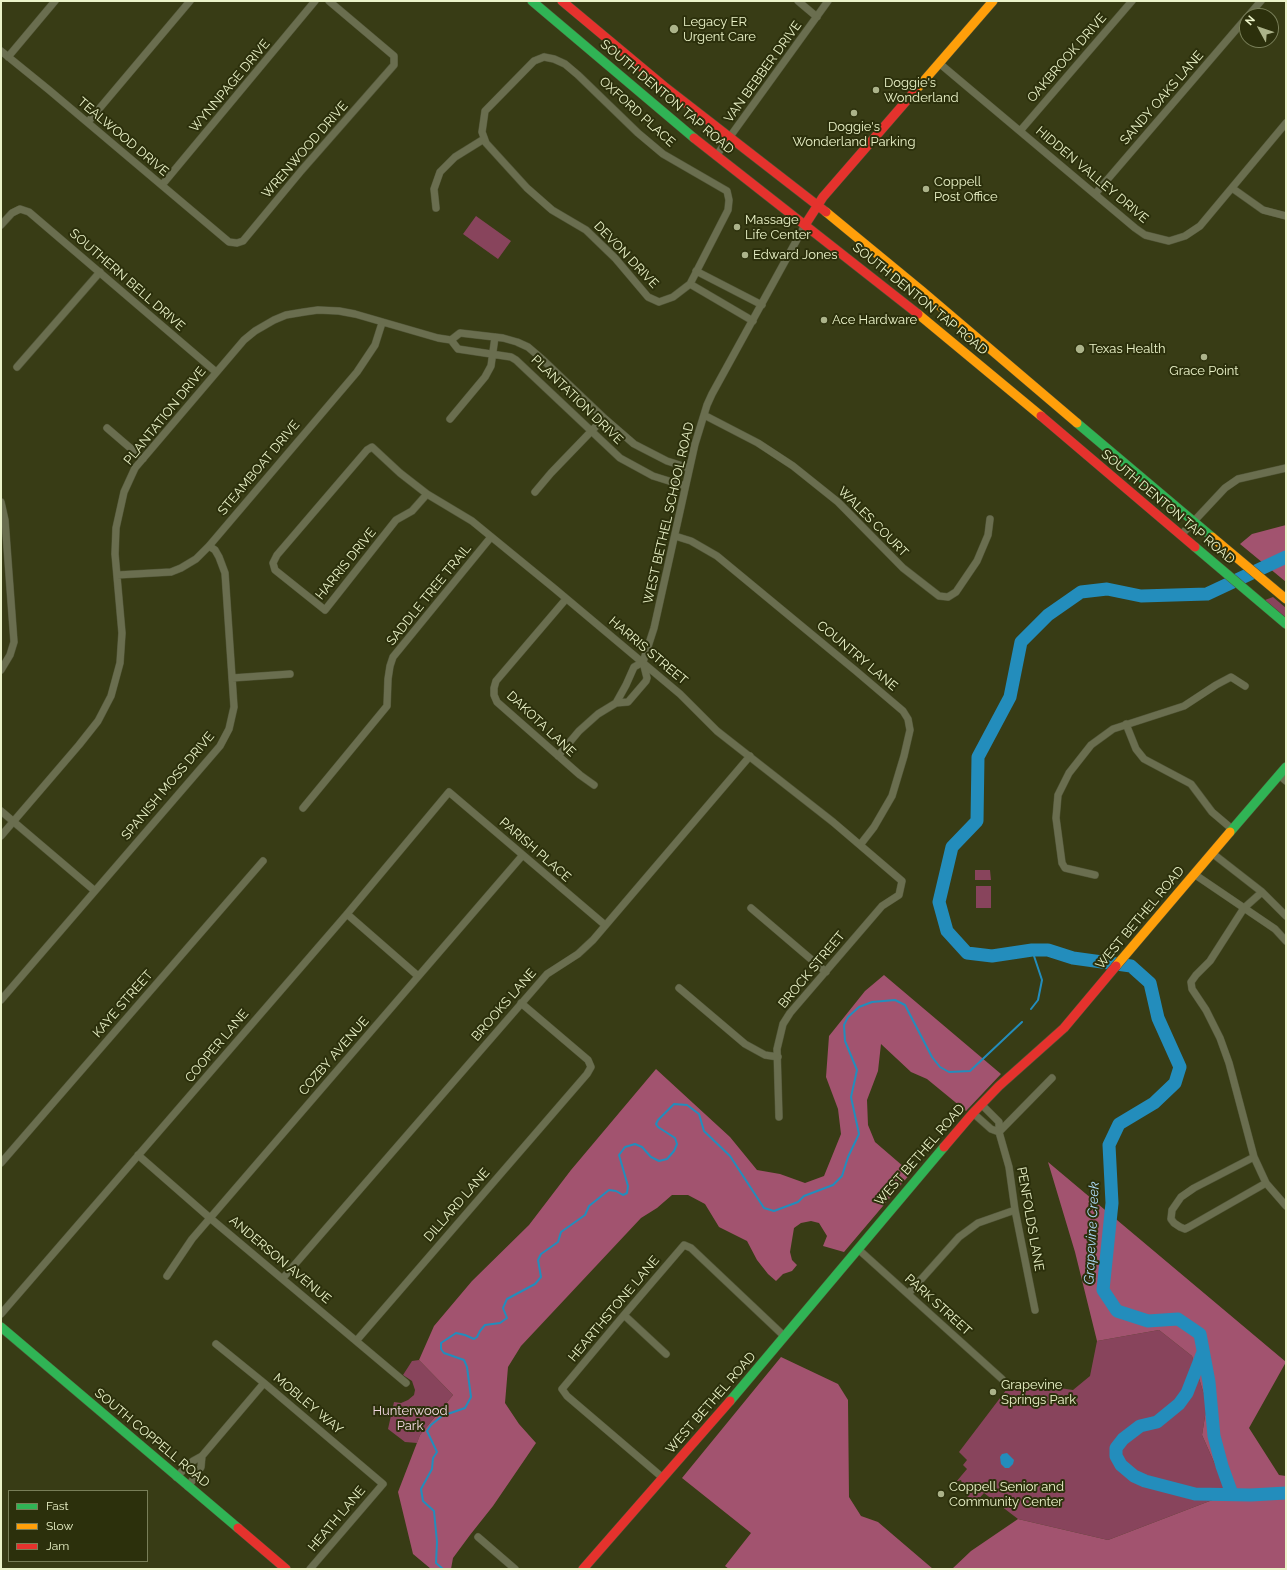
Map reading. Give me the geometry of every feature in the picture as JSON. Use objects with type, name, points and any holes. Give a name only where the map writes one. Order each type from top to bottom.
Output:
[{"type":"main road","name":"SOUTH DENTON TAP ROAD","points":[[532,1],[665,88],[817,205],[1283,596]]},
{"type":"main road","name":"SOUTH DENTON TAP ROAD","points":[[562,1],[592,39],[716,156],[893,293],[983,367],[1286,624]]},
{"type":"main road","points":[[806,225],[817,205],[993,1]]},
{"type":"main road","points":[[983,367],[995,353]]},
{"type":"main road","points":[[1056,429],[1068,415]]},
{"type":"main road","name":"WEST BETHEL ROAD","points":[[583,1569],[696,1441],[973,1113],[999,1086],[1064,1028],[1232,829],[1282,778],[1286,767]]},
{"type":"main road","name":"SOUTH COPPELL ROAD","points":[[1,1327],[286,1569]]},
{"type":"street","points":[[8,57],[55,1]]},
{"type":"street","points":[[88,122],[190,1]]},
{"type":"street","name":"WYNNPAGE DRIVE","points":[[162,186],[315,1]]},
{"type":"street","name":"WRENWOOD DRIVE","points":[[229,242],[237,243],[243,240],[300,171],[394,65],[394,56],[330,1]]},
{"type":"street","points":[[798,1],[817,17]]},
{"type":"street","name":"VAN BEBBER DRIVE","points":[[716,156],[828,1]]},
{"type":"street","name":"OAKBROOK DRIVE","points":[[1020,131],[1132,1]]},
{"type":"street","name":"SANDY OAKS LANE","points":[[1095,194],[1239,27]]},
{"type":"street","name":"TEALWOOD DRIVE","points":[[1,51],[20,65],[229,242]]},
{"type":"street","name":"OXFORD PLACE","points":[[483,136],[485,111],[534,61],[544,57],[554,59],[565,64],[638,133],[664,154],[727,191],[729,200],[728,210],[696,271]]},
{"type":"street","name":"HIDDEN VALLEY DRIVE","points":[[939,63],[1145,235],[1169,241],[1185,236],[1200,226],[1286,123]]},
{"type":"street","points":[[436,208],[434,189],[440,172],[483,136]]},
{"type":"street","name":"DEVON DRIVE","points":[[483,136],[486,143],[527,188],[552,210],[586,230],[615,258],[648,297],[659,302],[673,297],[690,284]]},
{"type":"street","points":[[1232,188],[1263,210],[1286,216]]},
{"type":"street","name":"SOUTHERN BELL DRIVE","points":[[1,226],[12,213],[20,209],[29,212],[216,372]]},
{"type":"street","name":"WEST BETHEL SCHOOL ROAD","points":[[643,662],[654,628],[689,468],[704,415],[712,394],[806,225]]},
{"type":"street","points":[[753,321],[690,284],[696,271],[762,305]]},
{"type":"street","points":[[17,367],[100,272]]},
{"type":"street","name":"PLANTATION DRIVE","points":[[1,836],[93,727],[111,696],[120,663],[122,633],[115,548],[116,528],[124,492],[135,468],[244,340],[255,331],[274,320],[286,315],[318,310],[339,311],[431,337],[451,340],[458,349],[511,357],[616,454],[634,467],[653,476],[685,486]]},
{"type":"street","name":"STEAMBOAT DRIVE","points":[[117,576],[170,572],[190,564],[196,559],[209,546],[357,372],[375,345],[382,323]]},
{"type":"street","name":"PLANTATION DRIVE","points":[[451,340],[460,333],[503,338],[528,347],[634,444],[667,462],[689,468]]},
{"type":"street","points":[[450,419],[485,377],[491,366],[495,337]]},
{"type":"street","name":"WALES COURT","points":[[704,415],[778,455],[816,484],[838,502],[903,568],[939,596],[948,597],[956,592],[977,561],[988,535],[990,519]]},
{"type":"street","points":[[535,492],[604,418]]},
{"type":"street","points":[[107,428],[143,459]]},
{"type":"street","name":"HARRIS STREET","points":[[372,447],[400,473],[427,494],[472,521],[492,537],[643,662],[680,694],[717,731],[750,756],[902,881]]},
{"type":"street","name":"HARRIS DRIVE","points":[[372,447],[367,450],[277,555],[272,563],[275,570],[325,610],[396,520],[412,511],[427,494]]},
{"type":"street","points":[[1181,535],[1225,488],[1238,479],[1286,468]]},
{"type":"street","points":[[1,502],[5,520],[4,545],[14,642],[10,655],[1,670]]},
{"type":"street","name":"COUNTRY LANE","points":[[674,536],[691,541],[717,556],[856,671],[906,715],[910,730],[897,783],[890,802],[860,846]]},
{"type":"street","name":"SADDLE TREE TRAIL","points":[[303,808],[387,706],[390,666],[394,657],[492,537]]},
{"type":"street","name":"SPANISH MOSS DRIVE","points":[[1,1000],[220,746],[229,729],[234,707],[225,573],[215,550],[209,546]]},
{"type":"street","name":"DAKOTA LANE","points":[[566,598],[496,681],[494,695],[497,702],[558,756],[594,785]]},
{"type":"street","points":[[558,756],[579,731],[598,714],[616,703],[628,702],[646,681],[647,678],[643,662],[634,667],[616,703]]},
{"type":"street","points":[[232,678],[290,674]]},
{"type":"street","points":[[1095,875],[1065,868],[1062,863],[1056,818],[1058,795],[1069,772],[1091,745],[1113,729],[1184,706],[1231,677],[1245,686]]},
{"type":"street","points":[[1126,724],[1136,750],[1144,759],[1191,784],[1212,812],[1232,829]]},
{"type":"street","name":"BROOKS LANE","points":[[283,1278],[547,974],[578,954],[594,940],[605,925],[750,756]]},
{"type":"street","name":"PARISH PLACE","points":[[449,792],[522,856],[605,925]]},
{"type":"street","name":"COOPER LANE","points":[[1,1314],[347,914],[449,792]]},
{"type":"street","points":[[1,811],[95,891]]},
{"type":"street","points":[[1212,853],[1262,892],[1286,916]]},
{"type":"street","name":"COZBY AVENUE","points":[[167,1276],[192,1239],[522,856]]},
{"type":"street","name":"KAYE STREET","points":[[1,1163],[263,861]]},
{"type":"street","points":[[1194,874],[1275,929],[1286,940]]},
{"type":"street","name":"BROCK STREET","points":[[779,1117],[777,1049],[783,1024],[790,1013],[882,906],[899,895],[902,881]]},
{"type":"street","points":[[1262,892],[1244,908],[1210,961],[1191,982],[1192,989],[1206,1010],[1213,1024],[1229,1063],[1254,1157],[1266,1183],[1286,1206]]},
{"type":"street","points":[[751,908],[826,972]]},
{"type":"street","points":[[347,914],[418,976]]},
{"type":"street","points":[[679,988],[745,1044],[765,1055],[778,1057]]},
{"type":"street","name":"DILLARD LANE","points":[[357,1340],[591,1067],[588,1060],[521,1003]]},
{"type":"street","points":[[973,1113],[991,1129],[999,1132],[1052,1078]]},
{"type":"street","name":"PENFOLDS LANE","points":[[981,1104],[999,1122],[999,1132],[1009,1167],[1015,1210],[1035,1310]]},
{"type":"street","name":"ANDERSON AVENUE","points":[[138,1155],[210,1218],[357,1340],[406,1383]]},
{"type":"street","points":[[1254,1157],[1194,1188],[1181,1197],[1172,1210],[1171,1219],[1174,1223],[1185,1229],[1266,1183]]},
{"type":"street","points":[[908,1294],[959,1237],[978,1223],[1015,1210]]},
{"type":"street","name":"HEARTHSTONE LANE","points":[[663,1478],[567,1396],[562,1389],[624,1314],[684,1245],[691,1248],[784,1336]]},
{"type":"street","name":"PARK STREET","points":[[858,1249],[1002,1379]]},
{"type":"street","points":[[624,1314],[666,1354]]},
{"type":"street","name":"MOBLEY WAY","points":[[216,1344],[383,1484]]},
{"type":"street","points":[[176,1477],[192,1461],[202,1456],[264,1383]]},
{"type":"street","points":[[188,1486],[201,1466],[202,1456]]},
{"type":"street","name":"HEATH LANE","points":[[310,1569],[383,1484]]},
{"type":"street","points":[[478,1537],[515,1569]]},
{"type":"green space","points":[[476,216],[511,241],[498,259],[463,234]]},
{"type":"green space","points":[[1273,597],[1286,608],[1286,618],[1265,600]]},
{"type":"green space","points":[[975,870],[990,870],[991,880],[975,880]]},
{"type":"green space","points":[[976,886],[991,886],[991,908],[976,908]]},
{"type":"green space","name":"Grapevine Springs Park","points":[[1159,1330],[1192,1356],[1207,1404],[1202,1435],[1228,1494],[1108,1540],[1018,1519],[984,1493],[975,1503],[966,1495],[961,1480],[956,1482],[967,1469],[963,1465],[967,1460],[959,1452],[1013,1381],[1073,1390],[1090,1376],[1097,1341]]},
{"type":"green space","name":"Hunterwood Park","points":[[419,1360],[453,1395],[420,1435],[417,1443],[405,1442],[388,1429],[394,1402],[401,1403],[414,1395],[415,1390],[412,1381],[403,1375],[412,1361]]},
{"type":"shaded area","points":[[1286,525],[1286,582],[1240,544],[1252,534]]},
{"type":"shaded area","points":[[884,975],[1001,1074],[966,1111],[927,1079],[911,1072],[881,1044],[878,1071],[867,1100],[868,1125],[875,1142],[911,1173],[844,1252],[823,1246],[827,1236],[819,1223],[811,1221],[801,1223],[794,1228],[790,1252],[792,1260],[797,1265],[792,1271],[783,1274],[776,1281],[768,1274],[757,1260],[747,1241],[719,1227],[705,1204],[688,1195],[672,1195],[657,1208],[641,1218],[521,1346],[508,1367],[505,1403],[519,1424],[536,1443],[493,1506],[453,1558],[451,1569],[431,1569],[413,1554],[398,1492],[420,1435],[453,1395],[419,1360],[434,1326],[472,1281],[529,1225],[571,1170],[656,1069],[730,1137],[757,1170],[780,1174],[805,1183],[824,1176],[841,1134],[838,1109],[826,1077],[829,1036],[865,991]]},
{"type":"shaded area","points":[[1048,1162],[1286,1362],[1249,1428],[1279,1475],[1286,1476],[1286,1569],[952,1569],[971,1551],[1018,1519],[1108,1540],[1228,1494],[1202,1435],[1207,1404],[1192,1356],[1159,1330],[1097,1341],[1075,1252]]},
{"type":"shaded area","points":[[781,1357],[838,1384],[848,1400],[849,1497],[861,1516],[878,1522],[933,1569],[729,1569],[725,1566],[751,1533],[682,1478]]},
{"type":"water","points":[[1007,1453],[1014,1460],[1013,1464],[1009,1468],[1005,1468],[1001,1464],[1000,1457],[1002,1454]]},
{"type":"waterway","name":"Grapevine Creek","points":[[1232,1494],[1222,1466],[1214,1436],[1209,1382],[1200,1334],[1178,1319],[1148,1321],[1117,1311],[1103,1290],[1112,1203],[1109,1145],[1119,1124],[1154,1103],[1175,1083],[1180,1067],[1158,1018],[1150,983],[1131,966],[1073,958],[1048,950],[1032,950],[992,956],[967,953],[947,931],[939,902],[952,847],[977,821],[978,757],[1010,697],[1021,642],[1048,615],[1081,592],[1107,589],[1141,596],[1207,594],[1286,557]]},
{"type":"waterway","points":[[1031,1009],[1038,1000],[1042,980],[1032,950]]},
{"type":"waterway","points":[[443,1569],[436,1563],[437,1542],[434,1511],[423,1501],[421,1489],[432,1469],[433,1458],[437,1452],[427,1431],[431,1425],[442,1416],[465,1408],[471,1397],[467,1367],[464,1360],[444,1353],[441,1349],[441,1343],[456,1333],[474,1339],[485,1325],[500,1323],[507,1318],[503,1308],[507,1299],[535,1284],[541,1277],[538,1260],[541,1254],[558,1242],[561,1232],[585,1215],[589,1206],[609,1190],[616,1191],[623,1195],[627,1193],[628,1186],[619,1155],[625,1147],[635,1144],[642,1147],[651,1157],[659,1161],[667,1159],[674,1151],[677,1144],[675,1138],[658,1127],[656,1124],[674,1104],[687,1105],[699,1114],[704,1131],[730,1156],[764,1208],[774,1211],[798,1202],[804,1196],[833,1185],[842,1176],[848,1157],[859,1134],[851,1097],[857,1070],[845,1041],[844,1025],[848,1017],[859,1007],[872,1002],[895,1000],[905,1005],[932,1057],[940,1067],[949,1072],[970,1071],[1022,1022]]},
{"type":"waterway","name":"Grapevine Creek","points":[[1203,1352],[1187,1393],[1179,1404],[1157,1422],[1140,1426],[1123,1439],[1116,1448],[1116,1456],[1121,1465],[1134,1476],[1145,1481],[1195,1494],[1251,1495],[1286,1493]]},
{"type":"traffic: fast","points":[[532,1],[694,138]]},
{"type":"traffic: fast","points":[[1077,423],[1212,537]]},
{"type":"traffic: fast","points":[[1195,547],[1286,624]]},
{"type":"traffic: fast","points":[[1230,832],[1286,767]]},
{"type":"traffic: fast","points":[[730,1401],[944,1147]]},
{"type":"traffic: fast","points":[[1,1327],[238,1528]]},
{"type":"traffic: slow","points":[[915,91],[993,1]]},
{"type":"traffic: slow","points":[[826,212],[922,291],[1077,423]]},
{"type":"traffic: slow","points":[[918,314],[1041,416]]},
{"type":"traffic: slow","points":[[1212,537],[1286,599]]},
{"type":"traffic: slow","points":[[1116,966],[1230,832]]},
{"type":"traffic: jam","points":[[562,1],[665,87],[826,212]]},
{"type":"traffic: jam","points":[[805,225],[823,197],[915,91]]},
{"type":"traffic: jam","points":[[694,138],[918,314]]},
{"type":"traffic: jam","points":[[1041,416],[1195,547]]},
{"type":"traffic: jam","points":[[944,1147],[973,1113],[999,1086],[1064,1028],[1116,966]]},
{"type":"traffic: jam","points":[[583,1569],[730,1401]]},
{"type":"traffic: jam","points":[[238,1528],[286,1569]]},
{"type":"place","name":"Legacy ER Urgent Care","points":[[674,29]]},
{"type":"place","name":"Doggie's Wonderland","points":[[876,90]]},
{"type":"place","name":"Doggie's Wonderland Parking","points":[[854,113]]},
{"type":"place","name":"Coppell Post Office","points":[[926,189]]},
{"type":"place","name":"Massage Life Center","points":[[737,227]]},
{"type":"place","name":"Edward Jones","points":[[745,255]]},
{"type":"place","name":"Ace Hardware","points":[[824,320]]},
{"type":"place","name":"Texas Health","points":[[1080,349]]},
{"type":"place","name":"Grace Point","points":[[1204,357]]},
{"type":"place","name":"Grapevine Springs Park","points":[[993,1392]]},
{"type":"place","name":"Coppell Senior and Community Center","points":[[941,1494]]}]
